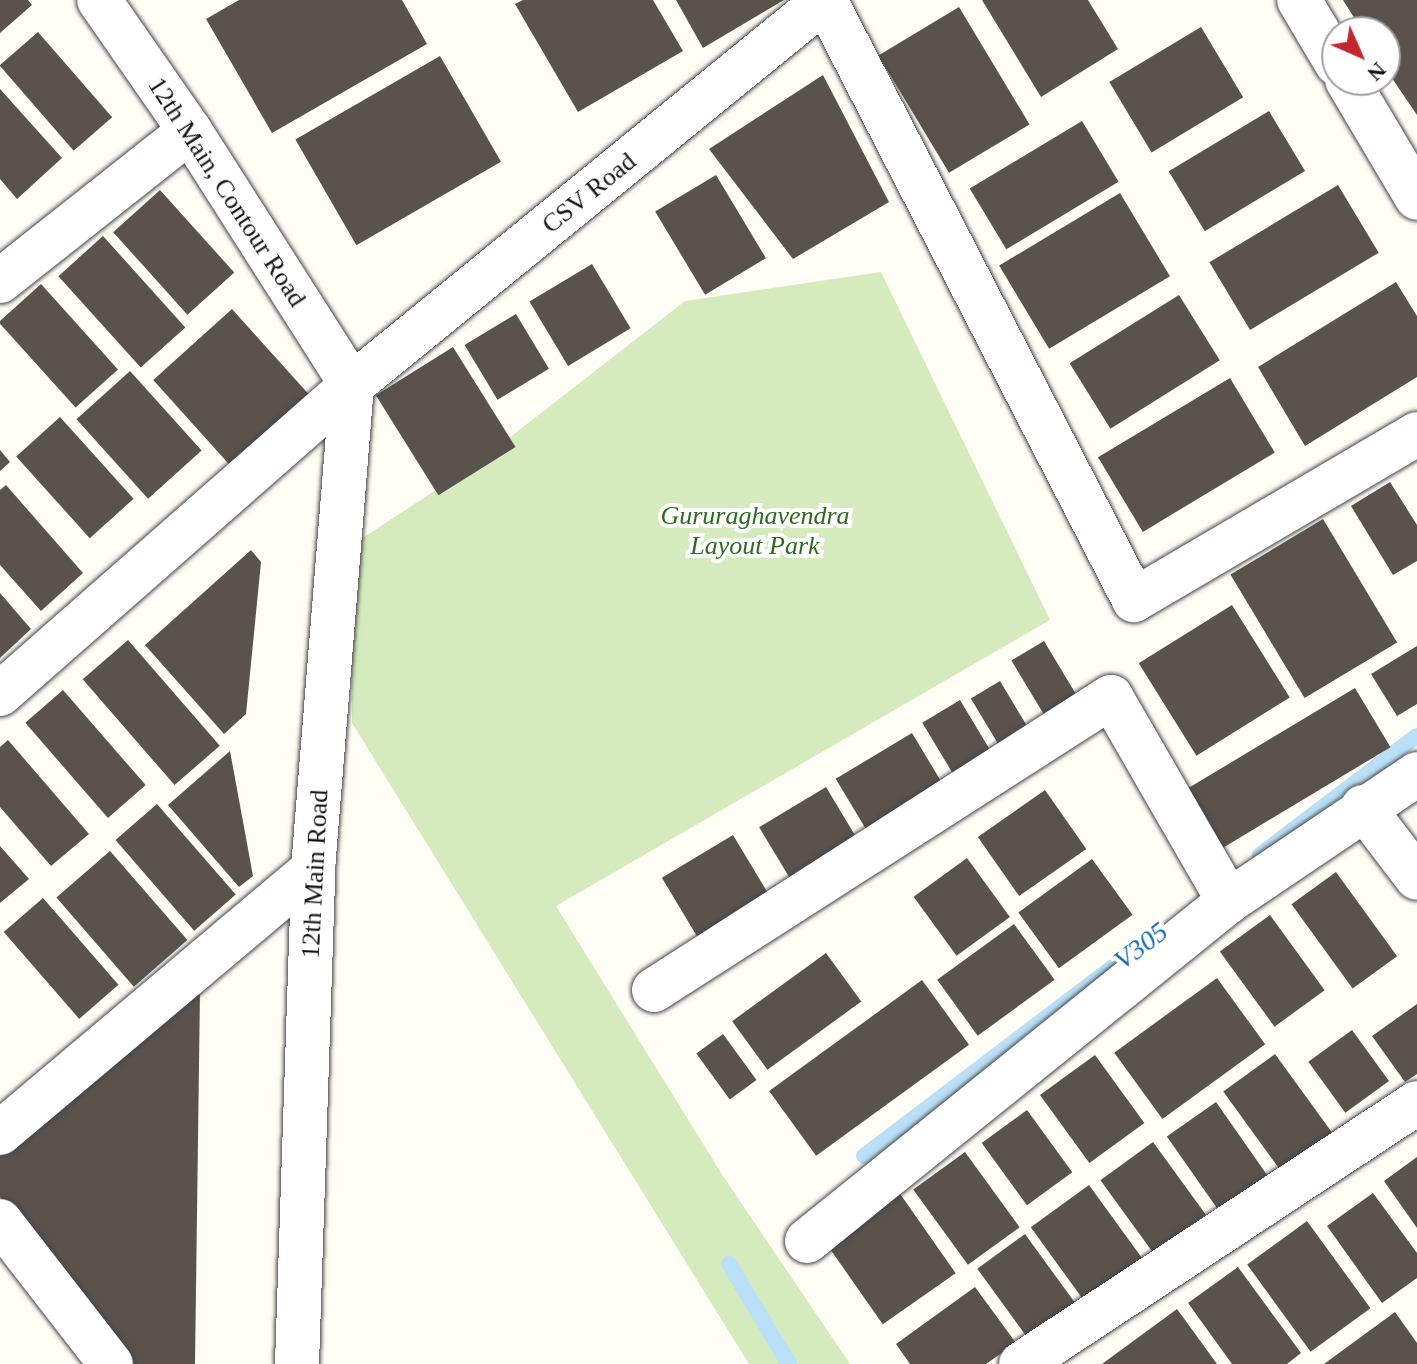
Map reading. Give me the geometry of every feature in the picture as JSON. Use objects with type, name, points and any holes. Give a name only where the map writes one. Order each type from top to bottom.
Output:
[{"type":"street","name":"12th Main, Contour Road","points":[[99,0],[190,131],[352,385]]},
{"type":"street","points":[[825,0],[1134,600],[1417,434]]},
{"type":"street","name":"CSV Road","points":[[0,694],[352,385],[825,0]]},
{"type":"street","points":[[1299,0],[1321,37]]},
{"type":"street","points":[[1356,96],[1417,198]]},
{"type":"street","points":[[0,281],[190,131]]},
{"type":"street","name":"12th Main Road","points":[[297,1364],[313,869],[352,385]]},
{"type":"street","points":[[654,990],[1111,697],[1221,887]]},
{"type":"street","points":[[807,1241],[1221,887],[1417,774]]},
{"type":"street","points":[[1363,807],[1417,878]]},
{"type":"street","points":[[0,1133],[313,869]]},
{"type":"street","points":[[1021,1364],[1417,1103]]},
{"type":"street","points":[[0,1221],[111,1364]]},
{"type":"green space","name":"Gururaghavendra Layout Park","points":[[881,272],[1050,620],[556,906],[723,1176],[850,1364],[749,1364],[352,723],[352,545],[477,463],[685,301]]},
{"type":"building","points":[[0,0],[28,0],[32,5],[0,33]]},
{"type":"building","points":[[239,0],[402,0],[427,44],[272,133],[206,19]]},
{"type":"building","points":[[523,0],[653,0],[683,51],[578,112],[515,4]]},
{"type":"building","points":[[676,0],[784,0],[703,48]]},
{"type":"building","points":[[982,0],[1088,0],[1118,49],[1041,97]]},
{"type":"building","points":[[1343,0],[1417,0],[1417,115],[1401,92],[1401,16],[1353,16]]},
{"type":"building","points":[[959,7],[1030,124],[949,173],[878,55]]},
{"type":"building","points":[[1201,27],[1243,97],[1152,152],[1109,82]]},
{"type":"building","points":[[38,32],[112,117],[74,151],[0,66]]},
{"type":"building","points":[[440,56],[501,162],[356,245],[295,140]]},
{"type":"building","points":[[823,75],[889,202],[793,259],[709,149]]},
{"type":"building","points":[[0,89],[62,158],[17,199],[0,179]]},
{"type":"building","points":[[1269,111],[1305,171],[1205,231],[1169,171]]},
{"type":"building","points":[[1082,121],[1119,182],[1006,249],[970,188]]},
{"type":"building","points":[[716,175],[766,258],[705,295],[655,212]]},
{"type":"building","points":[[1338,185],[1379,253],[1250,330],[1209,262]]},
{"type":"building","points":[[160,190],[234,272],[187,315],[113,232]]},
{"type":"building","points":[[1120,193],[1170,276],[1049,349],[999,266]]},
{"type":"building","points":[[103,236],[185,327],[141,368],[58,276]]},
{"type":"building","points":[[592,264],[631,328],[568,366],[529,302]]},
{"type":"building","points":[[1396,282],[1417,316],[1417,377],[1305,446],[1258,367]]},
{"type":"building","points":[[41,284],[118,369],[76,408],[0,324]]},
{"type":"building","points":[[1179,295],[1220,360],[1110,429],[1070,363]]},
{"type":"building","points":[[232,309],[308,394],[230,465],[153,380]]},
{"type":"building","points":[[516,314],[549,369],[498,400],[465,345]]},
{"type":"building","points":[[453,347],[516,447],[438,495],[376,395]]},
{"type":"building","points":[[130,371],[202,451],[148,499],[76,419]]},
{"type":"building","points":[[1230,378],[1275,453],[1143,532],[1098,457]]},
{"type":"building","points":[[60,417],[134,499],[90,538],[16,456]]},
{"type":"building","points":[[0,450],[10,462],[0,471]]},
{"type":"building","points":[[1390,482],[1417,525],[1417,561],[1393,575],[1351,506]]},
{"type":"building","points":[[6,485],[83,573],[41,611],[0,565],[0,490]]},
{"type":"building","points":[[1323,519],[1397,642],[1305,698],[1230,575]]},
{"type":"building","points":[[251,550],[261,562],[246,714],[224,734],[145,645]]},
{"type":"building","points":[[0,593],[31,629],[0,658]]},
{"type":"building","points":[[1232,605],[1290,697],[1196,756],[1139,663]]},
{"type":"building","points":[[128,640],[220,746],[175,785],[83,679]]},
{"type":"building","points":[[1044,641],[1083,705],[1050,725],[1011,661]]},
{"type":"building","points":[[1417,646],[1417,704],[1397,716],[1371,674]]},
{"type":"building","points":[[1000,681],[1036,740],[1006,758],[971,699]]},
{"type":"building","points":[[1355,688],[1391,747],[1215,853],[1179,794]]},
{"type":"building","points":[[63,690],[146,785],[108,818],[25,723]]},
{"type":"building","points":[[960,700],[991,752],[954,775],[922,723]]},
{"type":"building","points":[[912,733],[949,794],[872,840],[836,779]]},
{"type":"building","points":[[8,740],[89,834],[51,866],[0,807],[0,747]]},
{"type":"building","points":[[230,751],[253,876],[239,887],[168,805]]},
{"type":"building","points":[[826,787],[864,850],[797,891],[759,827]]},
{"type":"building","points":[[1045,790],[1086,849],[1019,896],[978,837]]},
{"type":"building","points":[[157,804],[236,895],[194,931],[115,840]]},
{"type":"building","points":[[733,835],[772,900],[701,943],[662,878]]},
{"type":"building","points":[[0,846],[29,879],[0,903]]},
{"type":"building","points":[[110,851],[187,940],[134,987],[56,898]]},
{"type":"building","points":[[967,858],[1010,917],[957,956],[914,897]]},
{"type":"building","points":[[1092,859],[1133,915],[1059,968],[1018,912]]},
{"type":"building","points":[[1336,872],[1397,956],[1353,988],[1292,904]]},
{"type":"building","points":[[43,898],[118,985],[79,1019],[4,932]]},
{"type":"building","points":[[1270,915],[1325,990],[1275,1027],[1220,951]]},
{"type":"building","points":[[1014,924],[1055,980],[978,1036],[937,980]]},
{"type":"building","points":[[826,953],[861,1002],[767,1070],[732,1021]]},
{"type":"building","points":[[1217,978],[1265,1044],[1162,1119],[1114,1053]]},
{"type":"building","points":[[922,980],[969,1045],[816,1156],[769,1091]]},
{"type":"building","points":[[200,990],[195,1364],[127,1364],[0,1197],[0,1155]]},
{"type":"building","points":[[1417,1004],[1417,1074],[1405,1082],[1372,1036]]},
{"type":"building","points":[[1352,1030],[1389,1081],[1345,1113],[1308,1062]]},
{"type":"building","points":[[723,1034],[757,1080],[730,1100],[696,1053]]},
{"type":"building","points":[[1275,1054],[1332,1132],[1280,1170],[1223,1092]]},
{"type":"building","points":[[1095,1055],[1144,1123],[1089,1163],[1040,1095]]},
{"type":"building","points":[[1216,1102],[1268,1176],[1218,1210],[1167,1136]]},
{"type":"building","points":[[1027,1110],[1072,1172],[1027,1205],[982,1143]]},
{"type":"building","points":[[1153,1142],[1206,1215],[1153,1253],[1100,1180]]},
{"type":"building","points":[[965,1152],[1020,1227],[968,1265],[913,1190]]},
{"type":"building","points":[[1417,1157],[1417,1228],[1384,1181]]},
{"type":"building","points":[[1089,1185],[1145,1263],[1087,1305],[1031,1227]]},
{"type":"building","points":[[896,1188],[956,1273],[883,1324],[823,1239]]},
{"type":"building","points":[[1373,1193],[1417,1253],[1417,1278],[1382,1303],[1327,1226]]},
{"type":"building","points":[[1307,1221],[1370,1308],[1311,1352],[1247,1264]]},
{"type":"building","points":[[1025,1234],[1075,1303],[1027,1337],[977,1269]]},
{"type":"building","points":[[1238,1267],[1301,1353],[1287,1364],[1232,1364],[1188,1303]]},
{"type":"building","points":[[975,1287],[1016,1343],[986,1364],[910,1364],[896,1344]]},
{"type":"building","points":[[1177,1309],[1217,1364],[1102,1364]]},
{"type":"building","points":[[1395,1312],[1417,1343],[1417,1364],[1324,1364]]},
{"type":"waterway","name":"V305","points":[[1260,855],[1417,736]]},
{"type":"waterway","name":"V305","points":[[864,1156],[1114,966]]},
{"type":"waterway","name":"V305","points":[[729,1264],[789,1364]]}]
